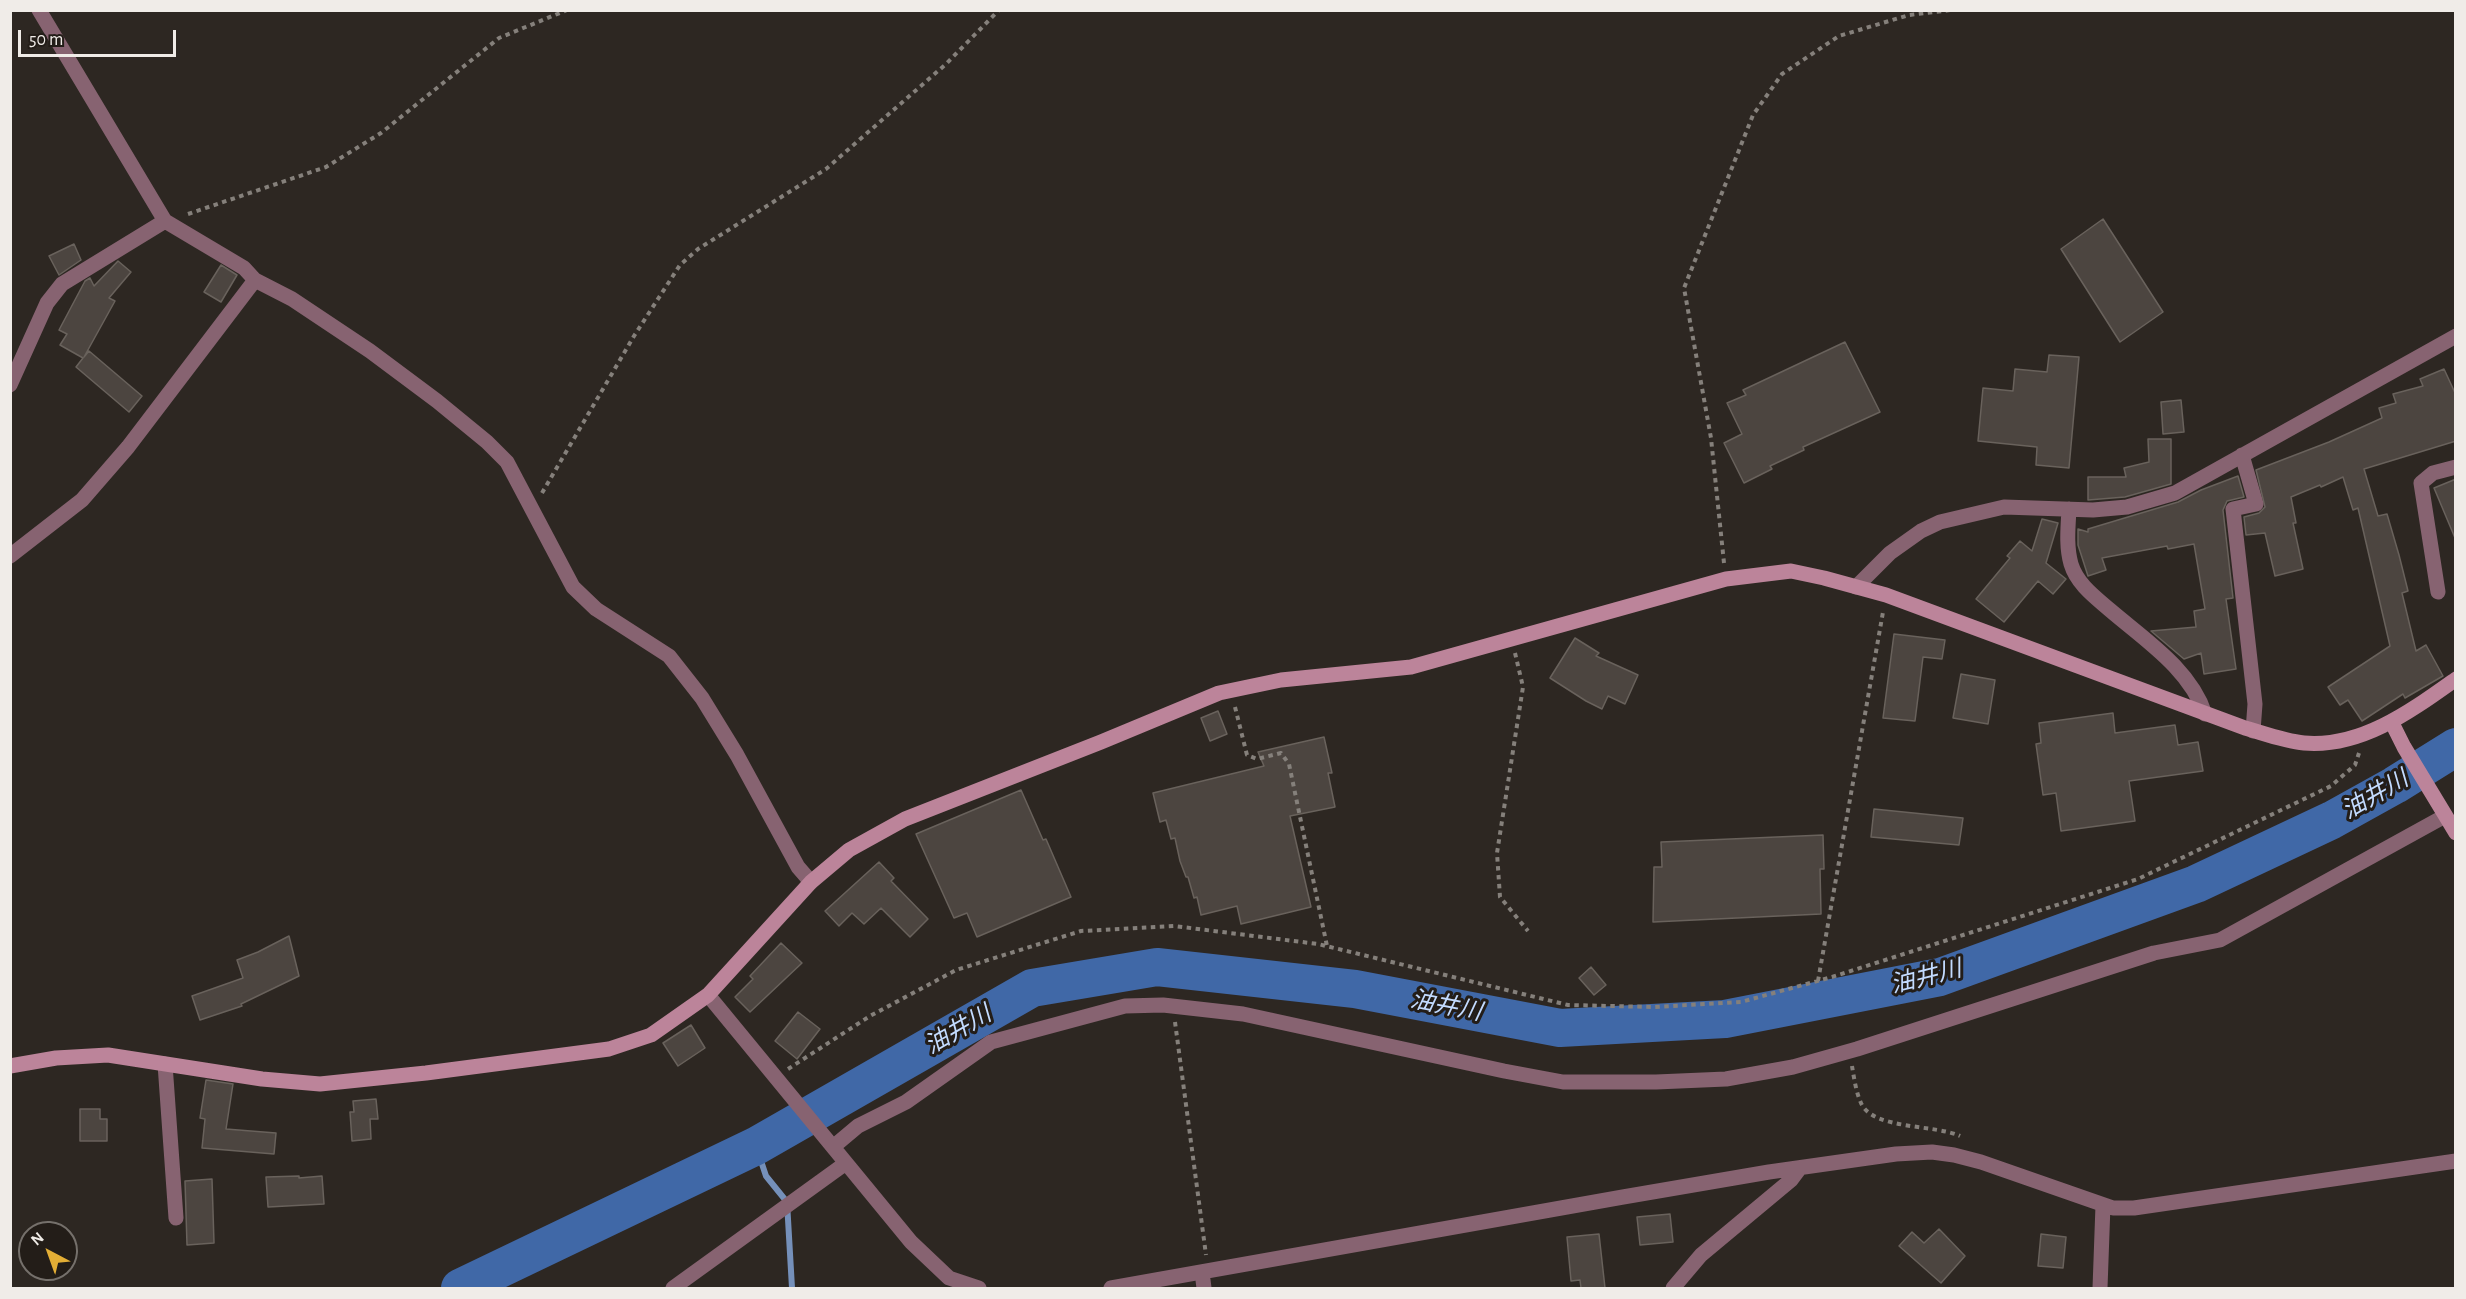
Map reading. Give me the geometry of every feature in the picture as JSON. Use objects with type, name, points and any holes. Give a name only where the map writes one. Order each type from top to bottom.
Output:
[{"type":"street","points":[[39,10],[165,221],[244,268],[255,279],[292,299],[370,351],[471,428],[507,462],[564,573],[585,599],[669,656],[702,698],[737,755],[798,867],[811,882]]},
{"type":"street","points":[[10,385],[47,303],[62,284],[165,221]]},
{"type":"street","points":[[10,556],[82,500],[128,447],[255,279]]},
{"type":"street","points":[[1856,587],[1890,553],[1921,531],[1940,522],[2004,507],[2068,509],[2127,507],[2175,493],[2456,336]]},
{"type":"street","points":[[2242,455],[2256,504],[2233,509],[2255,704],[2253,731]]},
{"type":"street","points":[[2438,592],[2421,483],[2433,473],[2456,467]]},
{"type":"street","points":[[2068,509],[2067,546],[2079,581],[2171,662],[2199,694],[2205,714]]},
{"type":"street","points":[[10,1066],[56,1058],[108,1055],[261,1079],[320,1084],[426,1073],[609,1049],[651,1035],[708,995],[811,882],[849,849],[905,819],[1219,693],[1281,680],[1411,667],[1726,579],[1791,571],[1856,587],[2253,731],[2304,743],[2338,740],[2392,723],[2456,679]]},
{"type":"street","points":[[2392,723],[2456,833]]},
{"type":"street","points":[[833,1147],[858,1126],[906,1102],[991,1042],[1125,1006],[1173,1006],[1243,1014],[1492,1069],[1563,1082],[1726,1079],[1793,1067],[1848,1052],[2154,953],[2220,940],[2442,810]]},
{"type":"street","points":[[708,995],[774,1078],[946,1283],[979,1288]]},
{"type":"street","points":[[165,1064],[176,1218]]},
{"type":"street","points":[[1112,1288],[1611,1199],[1896,1154],[1923,1152],[1975,1160],[2113,1208],[2134,1208],[2456,1161]]},
{"type":"street","points":[[672,1288],[846,1162]]},
{"type":"street","points":[[1673,1288],[1701,1256],[1791,1180],[1800,1168]]},
{"type":"street","points":[[2100,1288],[2103,1205]]},
{"type":"street","points":[[1204,1288],[1205,1272]]},
{"type":"path","points":[[533,509],[634,336],[680,265],[698,249],[826,169],[946,64],[999,10]]},
{"type":"path","points":[[1726,579],[1711,438],[1684,288],[1753,115],[1782,74],[1839,36],[1910,15],[1951,10]]},
{"type":"path","points":[[165,221],[284,183],[326,166],[381,133],[499,38],[566,11]]},
{"type":"path","points":[[1818,981],[1886,596]]},
{"type":"path","points":[[1512,639],[1523,687],[1497,853],[1500,897],[1528,931]]},
{"type":"path","points":[[1231,691],[1247,755],[1257,759],[1281,753],[1289,764],[1327,946]]},
{"type":"path","points":[[774,1078],[870,1016],[956,970],[1082,931],[1174,926],[1327,946],[1568,1005],[1654,1007],[1741,1002],[1818,981],[2138,879],[2331,786],[2355,765],[2366,732]]},
{"type":"path","points":[[1173,1006],[1205,1272]]},
{"type":"path","points":[[1848,1052],[1861,1104],[1871,1115],[1882,1120],[1948,1131],[1969,1141],[1975,1160]]},
{"type":"building","points":[[2103,219],[2163,312],[2120,342],[2061,249]]},
{"type":"building","points":[[74,244],[81,260],[59,275],[49,256]]},
{"type":"building","points":[[118,261],[131,272],[109,298],[115,301],[84,357],[89,351],[142,396],[129,412],[76,367],[83,358],[60,345],[67,334],[59,330],[85,281],[90,278],[94,286]]},
{"type":"building","points":[[221,265],[237,275],[221,302],[204,292]]},
{"type":"building","points":[[1845,342],[1880,412],[1803,447],[1804,450],[1770,466],[1772,469],[1744,483],[1724,443],[1742,434],[1727,403],[1746,395],[1743,390]]},
{"type":"building","points":[[2049,355],[2079,357],[2069,468],[2036,465],[2037,447],[1978,441],[1983,388],[2013,391],[2015,369],[2047,372]]},
{"type":"building","points":[[2444,369],[2456,395],[2456,441],[2364,469],[2378,516],[2387,514],[2399,555],[2408,591],[2402,593],[2416,651],[2426,645],[2443,676],[2405,698],[2403,694],[2362,721],[2348,700],[2340,705],[2328,687],[2390,646],[2358,508],[2353,510],[2343,477],[2291,497],[2296,523],[2293,523],[2303,569],[2275,576],[2265,533],[2246,535],[2244,517],[2259,513],[2265,507],[2256,470],[2329,442],[2382,418],[2379,408],[2396,403],[2393,394],[2423,386],[2420,379]]},
{"type":"building","points":[[2181,400],[2184,432],[2163,434],[2161,402]]},
{"type":"building","points":[[2148,439],[2171,439],[2171,484],[2125,497],[2088,500],[2088,477],[2126,477],[2124,468],[2149,462]]},
{"type":"building","points":[[2238,476],[2244,497],[2227,501],[2223,510],[2233,598],[2226,599],[2236,669],[2204,674],[2201,653],[2184,659],[2151,631],[2196,627],[2194,611],[2205,609],[2194,544],[2168,549],[2167,546],[2102,558],[2106,570],[2088,576],[2078,545],[2078,529],[2088,532],[2088,529],[2178,502],[2201,490]]},
{"type":"building","points":[[2456,479],[2456,538],[2455,538],[2434,488]]},
{"type":"building","points":[[2042,519],[2058,523],[2046,563],[2066,579],[2053,594],[2038,581],[2004,622],[1976,599],[2010,558],[2007,556],[2020,541],[2032,551]]},
{"type":"building","points":[[1894,634],[1945,640],[1942,659],[1923,657],[1915,721],[1883,718]]},
{"type":"building","points":[[1575,638],[1599,653],[1596,656],[1638,675],[1625,704],[1608,696],[1602,709],[1550,678]]},
{"type":"building","points":[[1961,674],[1995,680],[1988,724],[1953,718]]},
{"type":"building","points":[[1218,711],[1227,734],[1210,741],[1201,718]]},
{"type":"building","points":[[2113,713],[2115,733],[2175,725],[2178,745],[2198,742],[2203,771],[2129,781],[2135,821],[2061,831],[2056,793],[2043,795],[2036,744],[2041,743],[2039,723]]},
{"type":"building","points":[[1324,737],[1332,773],[1328,773],[1335,807],[1290,816],[1311,907],[1241,924],[1237,906],[1201,915],[1197,897],[1194,898],[1188,877],[1180,861],[1175,838],[1171,839],[1166,820],[1160,822],[1153,793],[1264,766],[1258,752]]},
{"type":"building","points":[[1021,790],[1043,840],[1046,839],[1071,897],[977,937],[967,913],[954,918],[916,834]]},
{"type":"building","points":[[1874,809],[1963,818],[1959,845],[1871,837]]},
{"type":"building","points":[[1823,835],[1824,869],[1820,869],[1821,914],[1653,922],[1654,867],[1662,867],[1661,842]]},
{"type":"building","points":[[879,862],[894,878],[891,881],[928,919],[910,937],[881,908],[864,924],[852,913],[839,926],[825,911]]},
{"type":"building","points":[[289,936],[299,976],[241,1004],[242,1006],[200,1020],[192,996],[243,978],[237,960]]},
{"type":"building","points":[[781,943],[802,963],[750,1012],[735,997],[753,979],[750,976]]},
{"type":"building","points":[[1591,967],[1606,985],[1594,995],[1579,978]]},
{"type":"building","points":[[798,1012],[820,1029],[797,1059],[775,1041]]},
{"type":"building","points":[[691,1025],[705,1048],[678,1066],[663,1043]]},
{"type":"building","points":[[206,1080],[233,1084],[226,1129],[276,1133],[274,1154],[202,1148],[205,1119],[200,1118]]},
{"type":"building","points":[[376,1099],[378,1119],[370,1119],[371,1139],[352,1141],[350,1112],[354,1112],[353,1101]]},
{"type":"building","points":[[80,1109],[100,1109],[100,1119],[107,1119],[107,1141],[80,1141]]},
{"type":"building","points":[[299,1176],[299,1178],[322,1176],[324,1204],[268,1207],[266,1177]]},
{"type":"building","points":[[212,1179],[214,1243],[187,1245],[185,1181]]},
{"type":"building","points":[[1670,1214],[1673,1242],[1640,1245],[1637,1217]]},
{"type":"building","points":[[1939,1229],[1965,1256],[1941,1283],[1899,1246],[1912,1232],[1924,1243]]},
{"type":"building","points":[[1599,1234],[1605,1288],[1581,1288],[1580,1280],[1571,1281],[1567,1237]]},
{"type":"building","points":[[2041,1234],[2066,1237],[2063,1268],[2038,1266]]},
{"type":"waterway","name":"油井川","points":[[460,1288],[756,1146],[1032,988],[1157,967],[1355,989],[1560,1028],[1725,1019],[1940,977],[2196,884],[2332,820],[2456,747]]},
{"type":"waterway","points":[[756,1146],[766,1176],[787,1202],[792,1288]]}]
